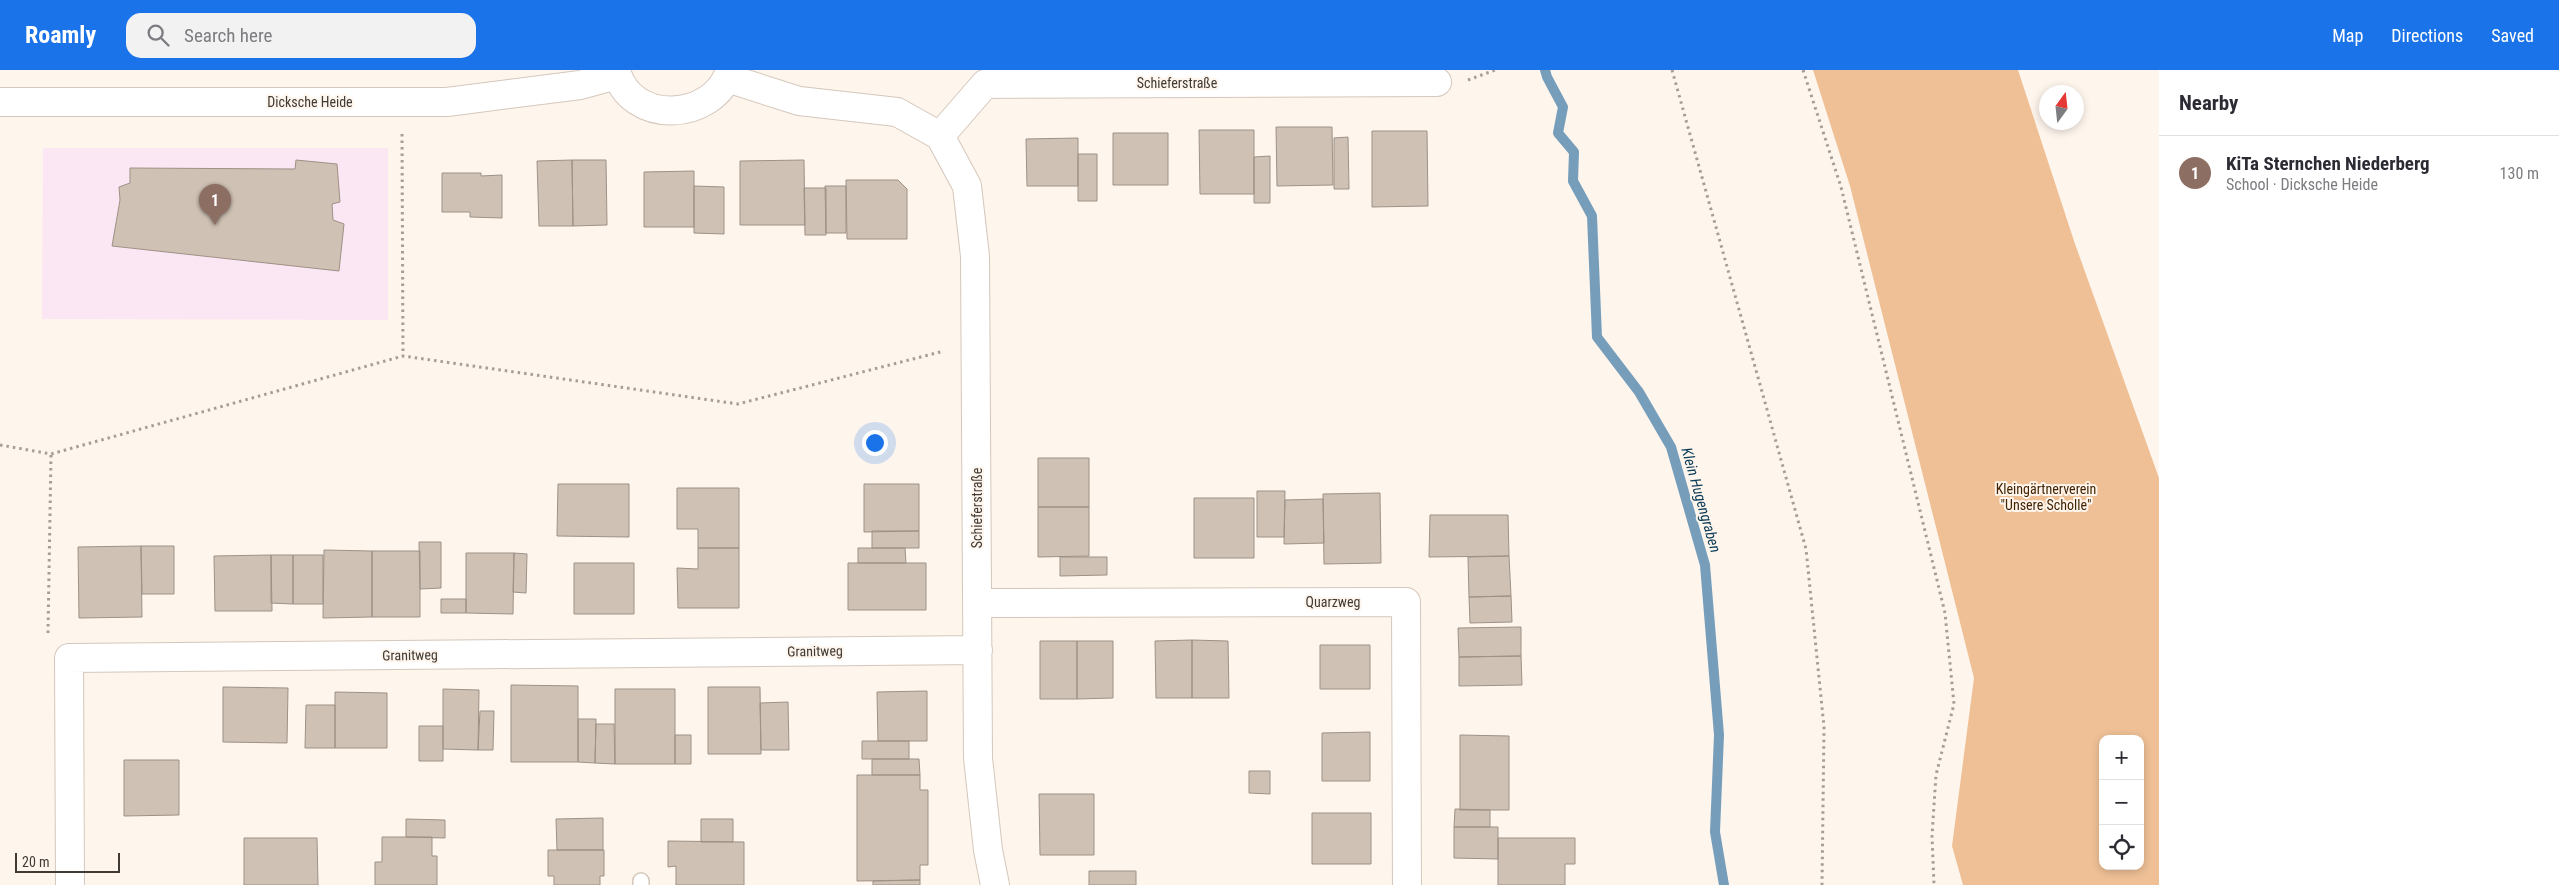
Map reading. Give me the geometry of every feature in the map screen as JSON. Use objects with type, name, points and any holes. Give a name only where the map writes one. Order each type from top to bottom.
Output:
[{"type":"street","name":"Dicksche Heide","points":[[0,102],[447,102],[580,85],[617,73],[628,92],[643,104],[662,111],[681,111],[700,105],[716,94],[729,74]]},
{"type":"street","points":[[729,74],[799,101],[896,112],[940,136]]},
{"type":"street","name":"Schieferstraße","points":[[995,885],[988,850],[978,758],[975,256],[967,186],[940,136],[985,84],[1225,77],[1450,82]]},
{"type":"street","name":"Quarzweg","points":[[977,603],[1406,602],[1407,885]]},
{"type":"street","name":"Granitweg","points":[[69,658],[978,650]]},
{"type":"street","points":[[69,658],[70,885]]},
{"type":"path","points":[[1450,82],[1495,70]]},
{"type":"path","points":[[1672,70],[1806,549],[1824,727],[1822,885]]},
{"type":"path","points":[[1803,70],[1841,188],[1945,613],[1954,704],[1936,775],[1932,836],[1934,885]]},
{"type":"path","points":[[402,102],[403,356]]},
{"type":"path","points":[[0,445],[51,454],[403,356],[738,404],[976,343]]},
{"type":"path","points":[[51,454],[48,643],[69,658]]},
{"type":"shaded area","points":[[43,148],[388,148],[388,320],[42,319]]},
{"type":"green space","name":"Kleingärtnerverein \"Unsere Scholle\"","points":[[1813,70],[2018,70],[2074,241],[2159,478],[2159,885],[1963,885],[1952,846],[1974,678],[1850,186]]},
{"type":"building","points":[[1276,127],[1332,127],[1333,185],[1277,186]]},
{"type":"building","points":[[1199,130],[1254,130],[1254,194],[1200,194]]},
{"type":"building","points":[[1372,131],[1427,131],[1428,206],[1372,207]]},
{"type":"building","points":[[1113,133],[1168,133],[1168,185],[1113,185]]},
{"type":"building","points":[[1348,137],[1349,189],[1334,189],[1334,138]]},
{"type":"building","points":[[1078,138],[1078,186],[1027,186],[1026,139]]},
{"type":"building","points":[[1078,154],[1097,154],[1097,201],[1078,201]]},
{"type":"building","points":[[1270,156],[1270,203],[1254,203],[1254,157]]},
{"type":"building","points":[[296,160],[337,164],[340,202],[332,204],[333,220],[344,224],[339,271],[112,246],[120,200],[119,187],[130,183],[130,168],[295,169]]},
{"type":"building","points":[[572,160],[606,160],[607,225],[573,226]]},
{"type":"building","points":[[572,160],[573,226],[539,226],[537,161]]},
{"type":"building","points":[[804,160],[805,225],[740,225],[740,161]]},
{"type":"building","points":[[694,171],[694,227],[644,227],[644,172]]},
{"type":"building","points":[[442,173],[481,173],[481,176],[502,175],[502,218],[470,217],[470,212],[442,212]]},
{"type":"building","points":[[846,180],[898,180],[907,189],[907,239],[847,239]]},
{"type":"building","points":[[694,186],[724,187],[724,234],[694,233]]},
{"type":"building","points":[[825,186],[846,186],[846,233],[826,233]]},
{"type":"building","points":[[804,188],[826,188],[826,235],[805,235]]},
{"type":"building","points":[[1038,458],[1089,458],[1089,507],[1038,507]]},
{"type":"building","points":[[558,484],[629,484],[629,537],[557,536]]},
{"type":"building","points":[[864,484],[919,484],[919,531],[864,532]]},
{"type":"building","points":[[677,488],[739,488],[739,548],[698,548],[698,529],[677,529]]},
{"type":"building","points":[[1257,491],[1285,491],[1284,537],[1257,537]]},
{"type":"building","points":[[1380,493],[1381,563],[1324,564],[1323,494]]},
{"type":"building","points":[[1194,498],[1254,498],[1254,558],[1194,558]]},
{"type":"building","points":[[1323,499],[1324,543],[1284,544],[1285,500]]},
{"type":"building","points":[[1038,507],[1089,507],[1089,556],[1038,557]]},
{"type":"building","points":[[1430,515],[1508,515],[1509,556],[1429,557]]},
{"type":"building","points":[[872,531],[919,531],[919,548],[872,548]]},
{"type":"building","points":[[419,542],[441,542],[441,588],[420,589]]},
{"type":"building","points":[[141,546],[174,546],[174,594],[142,594]]},
{"type":"building","points":[[141,546],[142,617],[79,618],[78,547]]},
{"type":"building","points":[[698,548],[739,548],[739,608],[678,608],[677,568],[698,569]]},
{"type":"building","points":[[858,548],[905,548],[906,563],[858,563]]},
{"type":"building","points":[[324,550],[372,551],[372,617],[323,618]]},
{"type":"building","points":[[372,551],[420,551],[420,617],[372,617]]},
{"type":"building","points":[[466,553],[514,553],[513,614],[466,613]]},
{"type":"building","points":[[514,553],[527,554],[526,593],[513,592]]},
{"type":"building","points":[[271,555],[293,555],[293,604],[271,603]]},
{"type":"building","points":[[271,555],[272,611],[215,611],[214,556]]},
{"type":"building","points":[[293,555],[323,555],[323,604],[293,604]]},
{"type":"building","points":[[1509,556],[1511,596],[1469,597],[1468,557]]},
{"type":"building","points":[[1060,557],[1107,557],[1107,575],[1060,576]]},
{"type":"building","points":[[574,563],[634,563],[634,614],[574,614]]},
{"type":"building","points":[[848,563],[926,563],[926,610],[848,610]]},
{"type":"building","points":[[1511,596],[1512,622],[1470,623],[1469,597]]},
{"type":"building","points":[[441,599],[466,599],[466,613],[441,613]]},
{"type":"building","points":[[1521,627],[1521,656],[1459,657],[1458,628]]},
{"type":"building","points":[[1192,640],[1228,641],[1229,698],[1192,698]]},
{"type":"building","points":[[1192,640],[1192,698],[1156,698],[1155,641]]},
{"type":"building","points":[[1040,641],[1077,641],[1077,699],[1040,699]]},
{"type":"building","points":[[1077,641],[1113,641],[1113,698],[1077,699]]},
{"type":"building","points":[[1320,645],[1370,645],[1370,689],[1320,689]]},
{"type":"building","points":[[1521,656],[1522,685],[1459,686],[1459,657]]},
{"type":"building","points":[[511,685],[578,686],[578,762],[511,762]]},
{"type":"building","points":[[223,687],[288,688],[287,743],[223,742]]},
{"type":"building","points":[[708,687],[760,687],[761,754],[708,754]]},
{"type":"building","points":[[443,689],[479,690],[478,750],[443,749]]},
{"type":"building","points":[[615,689],[675,689],[675,764],[615,764]]},
{"type":"building","points":[[927,691],[927,741],[878,741],[877,692]]},
{"type":"building","points":[[335,692],[387,693],[387,748],[335,748]]},
{"type":"building","points":[[788,702],[789,750],[761,750],[760,703]]},
{"type":"building","points":[[306,705],[335,705],[335,748],[305,748]]},
{"type":"building","points":[[480,711],[494,711],[493,750],[478,750]]},
{"type":"building","points":[[578,719],[596,719],[595,763],[578,762]]},
{"type":"building","points":[[596,724],[614,724],[615,764],[595,763]]},
{"type":"building","points":[[419,726],[443,726],[443,761],[419,761]]},
{"type":"building","points":[[1370,732],[1370,781],[1322,781],[1322,733]]},
{"type":"building","points":[[675,735],[691,735],[691,764],[675,764]]},
{"type":"building","points":[[1460,735],[1509,736],[1509,810],[1460,810]]},
{"type":"building","points":[[862,741],[909,741],[909,759],[862,759]]},
{"type":"building","points":[[872,759],[919,759],[920,775],[872,775]]},
{"type":"building","points":[[124,760],[179,760],[179,815],[124,816]]},
{"type":"building","points":[[1249,771],[1270,771],[1270,794],[1249,793]]},
{"type":"building","points":[[857,775],[920,775],[920,790],[928,790],[928,865],[920,865],[920,880],[857,881]]},
{"type":"building","points":[[1039,794],[1094,794],[1094,855],[1040,855]]},
{"type":"building","points":[[1455,809],[1490,810],[1490,827],[1454,827]]},
{"type":"building","points":[[1312,813],[1371,813],[1371,864],[1312,864]]},
{"type":"building","points":[[603,818],[603,850],[557,850],[556,819]]},
{"type":"building","points":[[406,819],[445,820],[445,838],[406,837]]},
{"type":"building","points":[[701,819],[733,819],[733,842],[701,842]]},
{"type":"building","points":[[1454,827],[1498,827],[1498,859],[1454,858]]},
{"type":"building","points":[[382,837],[432,837],[432,856],[437,856],[437,885],[375,885],[375,862],[382,862]]},
{"type":"building","points":[[244,838],[317,838],[318,885],[244,885]]},
{"type":"building","points":[[1498,838],[1575,838],[1575,864],[1565,864],[1565,885],[1498,885]]},
{"type":"building","points":[[668,841],[744,842],[744,885],[676,885],[676,866],[668,867]]},
{"type":"building","points":[[548,850],[604,850],[604,876],[600,876],[600,885],[554,885],[554,876],[548,876]]},
{"type":"building","points":[[1089,871],[1136,871],[1136,885],[1089,885]]},
{"type":"building","points":[[920,880],[920,885],[873,885],[873,881]]},
{"type":"waterway","name":"Klein Hugengraben","points":[[1545,70],[1563,107],[1558,133],[1574,152],[1573,181],[1592,216],[1597,337],[1639,392],[1671,447],[1705,565],[1719,735],[1715,832],[1724,885]]},
{"type":"place","name":"KiTa Sternchen Niederberg","points":[[215,225]]}]
